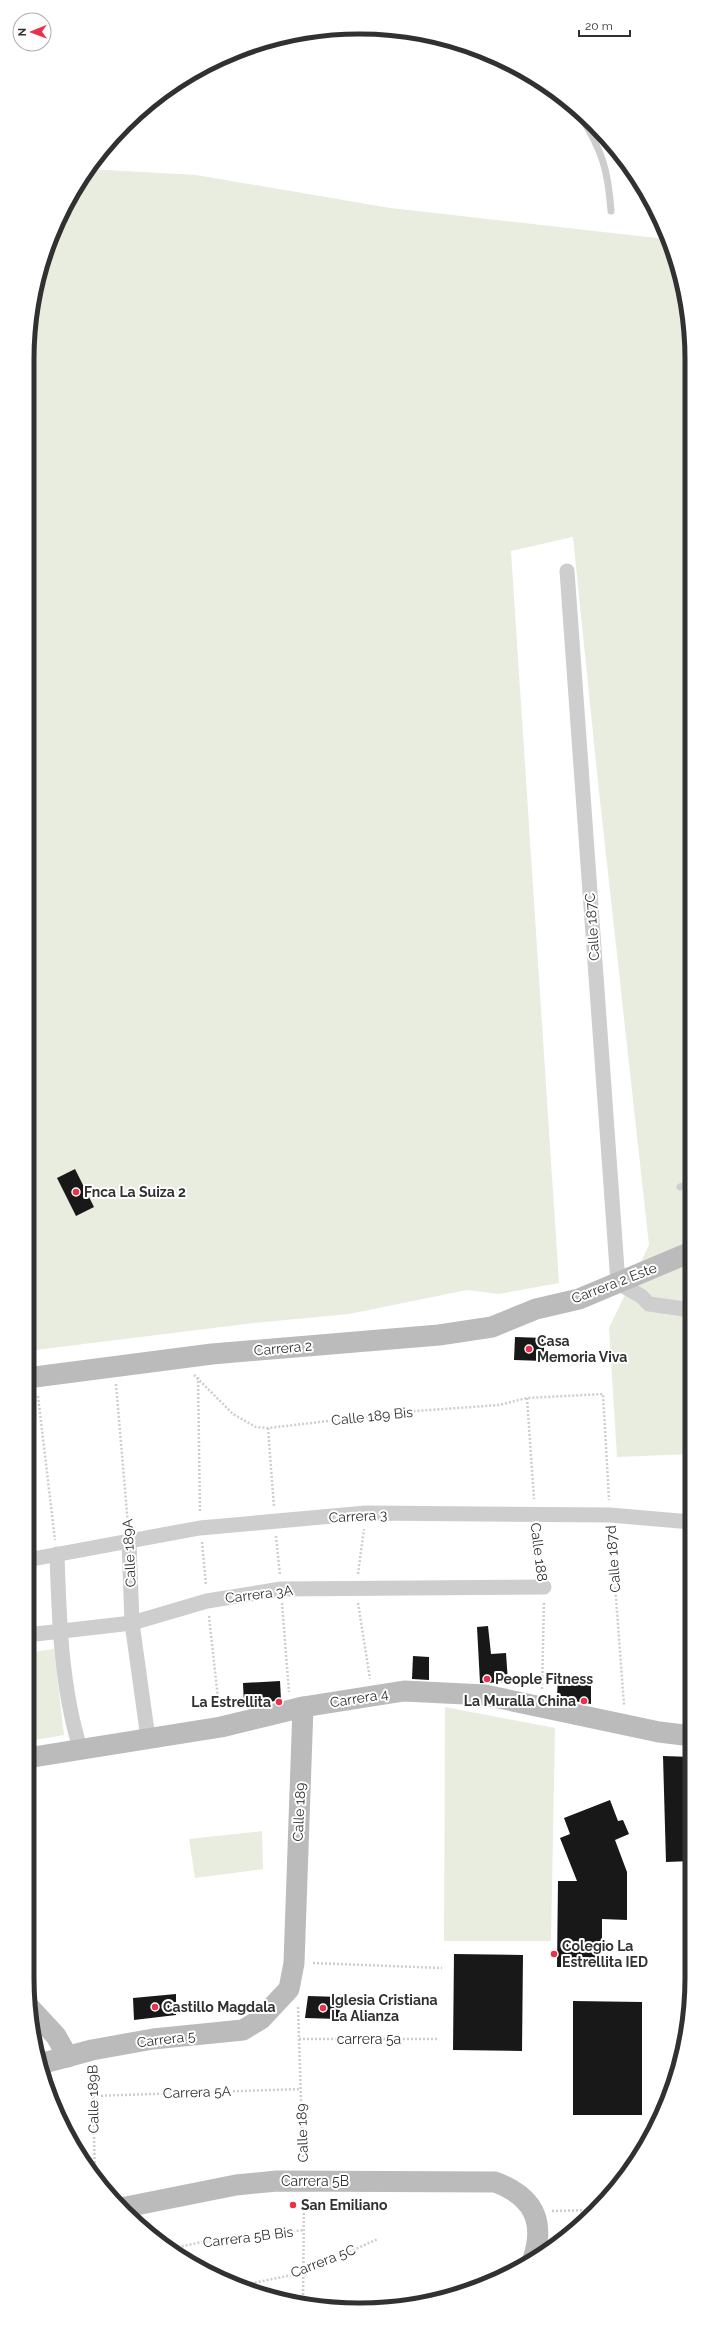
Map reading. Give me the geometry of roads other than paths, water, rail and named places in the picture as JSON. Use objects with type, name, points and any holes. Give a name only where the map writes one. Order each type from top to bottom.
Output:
[{"type":"main road","name":"Carrera 2 Este","points":[[536,1309],[579,1299],[685,1255]]},
{"type":"main road","name":"Carrera 2","points":[[34,1378],[212,1354],[439,1335],[492,1327],[536,1309]]},
{"type":"main road","name":"Carrera 4","points":[[34,1757],[81,1751],[148,1738],[221,1727],[297,1709],[404,1691],[485,1695],[659,1732],[685,1735]]},
{"type":"main road","name":"Calle 189","points":[[285,1992],[294,1963],[297,1709]]},
{"type":"main road","name":"Carrera 5","points":[[45,2063],[92,2050],[153,2039],[243,2030],[261,2019],[285,1992]]},
{"type":"main road","points":[[37,2015],[56,2036],[68,2057]]},
{"type":"main road","name":"Carrera 5B","points":[[128,2207],[236,2185],[304,2181],[495,2182],[510,2188],[524,2198],[534,2213],[538,2226],[538,2246],[536,2250]]},
{"type":"street","name":"Calle 187C","points":[[567,571],[618,1283]]},
{"type":"street","points":[[618,1283],[641,1296],[649,1304],[685,1309]]},
{"type":"street","name":"Carrera 3","points":[[34,1559],[200,1528],[366,1513],[535,1516],[610,1515],[685,1521]]},
{"type":"street","name":"Calle 189A","points":[[129,1541],[132,1623],[148,1738]]},
{"type":"street","points":[[56,1554],[59,1631],[75,1732],[81,1751]]},
{"type":"street","name":"Carrera 3A","points":[[34,1634],[132,1623],[207,1601],[281,1589],[544,1587]]},
{"type":"lane","points":[[586,125],[601,152],[609,178],[611,211]]},
{"type":"lane","points":[[680,1187],[685,1185]]},
{"type":"place","name":"Fnca La Suiza 2","points":[[76,1192]]},
{"type":"place","name":"Casa Memoria Viva","points":[[529,1349]]},
{"type":"place","name":"People Fitness","points":[[487,1679]]},
{"type":"place","name":"La Muralla China","points":[[584,1701]]},
{"type":"place","name":"La Estrellita","points":[[279,1702]]},
{"type":"place","name":"Colegio La Estrellita IED","points":[[554,1954]]},
{"type":"place","name":"Castillo Magdala","points":[[155,2007]]},
{"type":"place","name":"Iglesia Cristiana La Alianza","points":[[323,2008]]},
{"type":"place","name":"San Emiliano","points":[[293,2205]]}]
